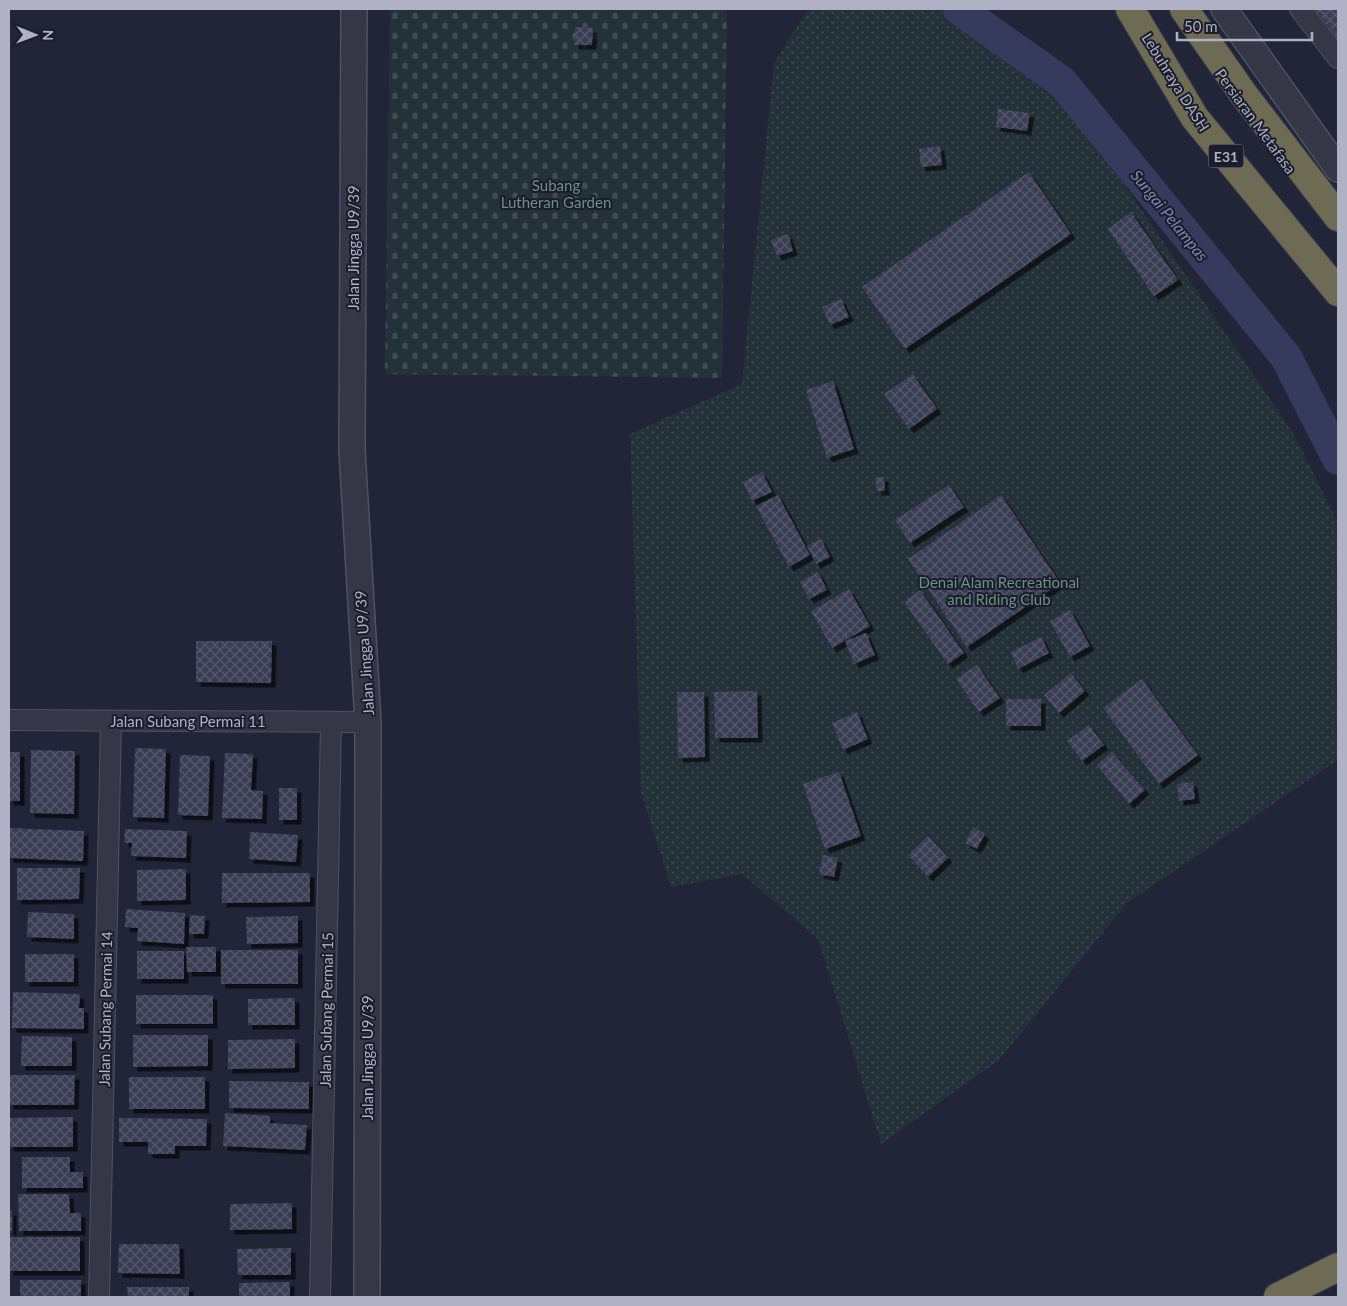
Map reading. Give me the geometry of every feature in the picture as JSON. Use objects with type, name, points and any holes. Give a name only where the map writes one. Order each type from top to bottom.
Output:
[{"type":"highway","name":"Lebuhraya DASH","points":[[1130,9],[1195,118],[1338,292]]},
{"type":"highway","points":[[1184,9],[1244,94],[1338,217]]},
{"type":"highway","points":[[1278,1297],[1338,1266]]},
{"type":"street","name":"Jalan Jingga U9/39","points":[[354,9],[352,450],[368,722],[367,1297]]},
{"type":"street","name":"Persiaran Metafasa","points":[[1173,9],[1338,232]]},
{"type":"street","points":[[1224,9],[1338,169]]},
{"type":"street","points":[[1300,9],[1338,58]]},
{"type":"street","name":"Jalan Subang Permai 11","points":[[9,720],[368,722]]},
{"type":"street","name":"Jalan Subang Permai 14","points":[[99,1297],[111,720]]},
{"type":"street","name":"Jalan Subang Permai 15","points":[[320,1297],[331,722]]},
{"type":"green space","name":"Subang Lutheran Garden","points":[[390,9],[727,9],[722,378],[385,374]]},
{"type":"green space","name":"Denai Alam Recreational and Riding Club","points":[[808,9],[940,9],[945,16],[1060,90],[1293,433],[1338,523],[1338,760],[1127,903],[999,1060],[881,1144],[818,939],[742,874],[671,887],[641,793],[630,434],[742,384],[774,63]]},
{"type":"building","points":[[1314,9],[1338,9],[1338,39]]},
{"type":"building","points":[[575,27],[593,28],[592,45],[574,45]]},
{"type":"building","points":[[998,109],[1030,113],[1027,131],[996,127]]},
{"type":"building","points":[[940,146],[942,165],[921,167],[919,149]]},
{"type":"building","points":[[1029,172],[1071,234],[905,349],[862,287]]},
{"type":"building","points":[[1131,212],[1178,280],[1154,296],[1108,229]]},
{"type":"building","points":[[788,234],[793,251],[777,256],[771,240]]},
{"type":"building","points":[[841,299],[849,317],[830,325],[822,307]]},
{"type":"building","points":[[913,374],[937,409],[909,429],[884,394]]},
{"type":"building","points":[[833,381],[854,449],[827,458],[806,390]]},
{"type":"building","points":[[762,472],[772,492],[752,501],[743,482]]},
{"type":"building","points":[[884,477],[885,491],[877,491],[875,478]]},
{"type":"building","points":[[949,485],[964,507],[910,543],[895,520]]},
{"type":"building","points":[[778,495],[810,555],[789,567],[756,506]]},
{"type":"building","points":[[1001,495],[1060,583],[967,647],[908,559]]},
{"type":"building","points":[[821,539],[830,557],[816,564],[807,546]]},
{"type":"building","points":[[818,572],[827,590],[809,599],[800,582]]},
{"type":"building","points":[[849,589],[870,626],[832,648],[811,611]]},
{"type":"building","points":[[920,590],[964,653],[948,664],[904,602]]},
{"type":"building","points":[[1070,610],[1090,646],[1070,657],[1050,621]]},
{"type":"building","points":[[866,633],[875,655],[854,664],[845,641]]},
{"type":"building","points":[[1041,637],[1049,653],[1018,669],[1011,652]]},
{"type":"building","points":[[196,641],[272,641],[271,683],[196,682]]},
{"type":"building","points":[[977,665],[1000,698],[979,712],[956,679]]},
{"type":"building","points":[[1071,673],[1085,691],[1059,713],[1044,695]]},
{"type":"building","points":[[1142,679],[1198,755],[1159,784],[1103,708]]},
{"type":"building","points":[[757,691],[758,738],[715,738],[714,692]]},
{"type":"building","points":[[677,692],[704,692],[705,757],[678,758]]},
{"type":"building","points":[[1006,699],[1041,699],[1041,726],[1006,726]]},
{"type":"building","points":[[857,712],[868,739],[843,750],[832,723]]},
{"type":"building","points":[[1089,725],[1104,745],[1082,761],[1067,741]]},
{"type":"building","points":[[135,748],[166,749],[164,818],[133,817]]},
{"type":"building","points":[[31,750],[75,751],[74,814],[30,813]]},
{"type":"building","points":[[9,752],[20,752],[20,801],[9,801]]},
{"type":"building","points":[[1112,752],[1145,790],[1129,804],[1097,765]]},
{"type":"building","points":[[225,753],[253,754],[251,790],[263,791],[262,819],[222,818]]},
{"type":"building","points":[[180,755],[210,756],[208,816],[178,815]]},
{"type":"building","points":[[839,772],[861,836],[825,849],[803,784]]},
{"type":"building","points":[[1193,782],[1195,799],[1179,801],[1177,784]]},
{"type":"building","points":[[279,788],[297,788],[297,820],[279,820]]},
{"type":"building","points":[[973,827],[985,834],[977,849],[965,843]]},
{"type":"building","points":[[9,828],[84,831],[83,861],[9,858]]},
{"type":"building","points":[[125,829],[187,831],[186,858],[131,856],[132,843],[124,843]]},
{"type":"building","points":[[250,832],[298,835],[296,862],[249,859]]},
{"type":"building","points":[[928,836],[948,858],[928,877],[908,855]]},
{"type":"building","points":[[823,855],[838,858],[834,877],[819,874]]},
{"type":"building","points":[[17,868],[80,868],[79,899],[17,900]]},
{"type":"building","points":[[186,869],[186,900],[137,901],[137,870]]},
{"type":"building","points":[[222,873],[310,873],[310,902],[222,903]]},
{"type":"building","points":[[126,909],[185,913],[184,944],[137,941],[138,928],[125,927]]},
{"type":"building","points":[[28,912],[74,914],[74,939],[27,937]]},
{"type":"building","points":[[190,915],[205,916],[204,934],[189,934]]},
{"type":"building","points":[[298,916],[298,943],[247,944],[246,917]]},
{"type":"building","points":[[186,947],[216,947],[216,972],[187,972]]},
{"type":"building","points":[[221,950],[298,950],[298,984],[221,984]]},
{"type":"building","points":[[137,951],[184,951],[184,979],[137,979]]},
{"type":"building","points":[[25,954],[74,954],[74,982],[25,982]]},
{"type":"building","points":[[13,992],[80,994],[79,1008],[84,1008],[84,1029],[12,1028]]},
{"type":"building","points":[[136,995],[213,995],[213,1024],[136,1024]]},
{"type":"building","points":[[295,998],[295,1025],[248,1025],[248,999]]},
{"type":"building","points":[[133,1035],[208,1035],[208,1066],[133,1067]]},
{"type":"building","points":[[22,1036],[72,1037],[72,1066],[21,1066]]},
{"type":"building","points":[[295,1039],[295,1068],[228,1069],[228,1040]]},
{"type":"building","points":[[9,1075],[75,1075],[74,1105],[9,1105]]},
{"type":"building","points":[[129,1077],[205,1077],[205,1109],[129,1109]]},
{"type":"building","points":[[229,1081],[309,1082],[309,1109],[229,1108]]},
{"type":"building","points":[[225,1113],[270,1116],[270,1123],[307,1125],[305,1150],[223,1146]]},
{"type":"building","points":[[73,1117],[73,1147],[9,1147],[9,1118]]},
{"type":"building","points":[[119,1118],[207,1119],[206,1146],[175,1146],[175,1154],[148,1154],[148,1142],[119,1142]]},
{"type":"building","points":[[22,1157],[70,1157],[70,1172],[83,1172],[83,1188],[22,1188]]},
{"type":"building","points":[[18,1194],[69,1194],[70,1213],[81,1213],[81,1231],[19,1231]]},
{"type":"building","points":[[292,1203],[292,1229],[230,1230],[230,1204]]},
{"type":"building","points":[[9,1211],[12,1211],[12,1231],[9,1231]]},
{"type":"building","points":[[9,1237],[80,1237],[80,1271],[9,1271]]},
{"type":"building","points":[[119,1244],[179,1244],[180,1274],[118,1273]]},
{"type":"building","points":[[291,1248],[291,1275],[238,1275],[237,1249]]},
{"type":"building","points":[[20,1280],[81,1280],[81,1297],[20,1297]]},
{"type":"building","points":[[290,1282],[290,1297],[239,1297],[239,1283]]},
{"type":"building","points":[[127,1287],[189,1287],[189,1297],[128,1297]]},
{"type":"waterway","name":"Sungai Pelampas","points":[[959,9],[1062,82],[1286,357],[1338,459]]}]
